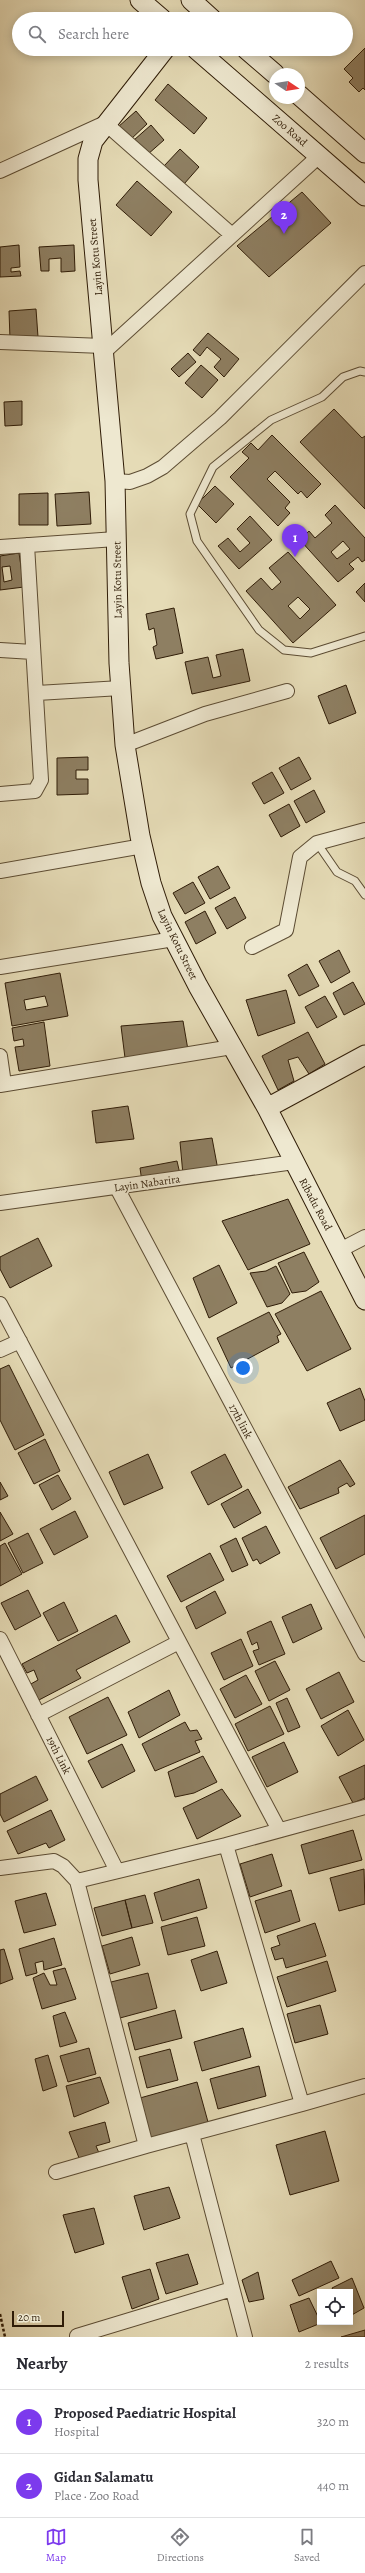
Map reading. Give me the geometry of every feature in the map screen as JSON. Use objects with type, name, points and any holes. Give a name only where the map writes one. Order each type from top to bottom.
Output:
[{"type":"street","points":[[140,0],[154,12]]},
{"type":"street","name":"Layin Kotu Street","points":[[159,56],[105,123],[93,141],[88,166],[115,481],[121,688],[125,745],[143,846],[162,916],[232,1047],[267,1108]]},
{"type":"street","name":"Zoo Road","points":[[204,56],[365,196]]},
{"type":"street","points":[[254,56],[269,69]]},
{"type":"street","points":[[305,100],[365,153]]},
{"type":"street","points":[[0,171],[105,123],[232,235]]},
{"type":"street","points":[[0,342],[104,349],[319,156]]},
{"type":"street","points":[[115,481],[130,482],[147,476],[163,467],[220,418],[365,272]]},
{"type":"street","points":[[0,547],[116,539]]},
{"type":"street","points":[[0,794],[35,791],[41,784],[37,693],[33,652],[27,545]]},
{"type":"street","points":[[0,650],[33,652]]},
{"type":"street","points":[[37,693],[121,688]]},
{"type":"street","points":[[125,745],[205,714],[287,691]]},
{"type":"street","points":[[252,947],[286,930],[300,857],[317,843],[365,830]]},
{"type":"street","points":[[0,871],[143,846]]},
{"type":"street","points":[[0,967],[174,939]]},
{"type":"street","points":[[0,1056],[2,1085],[232,1047]]},
{"type":"street","points":[[267,1108],[365,1055]]},
{"type":"street","name":"Ribadu Road","points":[[267,1108],[365,1300]]},
{"type":"street","name":"Layin Nabarira","points":[[0,1203],[117,1188],[294,1162]]},
{"type":"street","name":"17th link","points":[[117,1188],[365,1654]]},
{"type":"street","points":[[340,1250],[365,1237]]},
{"type":"street","points":[[0,1304],[279,1830]]},
{"type":"street","points":[[0,1350],[20,1341]]},
{"type":"street","name":"19th Link","points":[[0,1639],[117,1871]]},
{"type":"street","points":[[38,1715],[179,1642]]},
{"type":"street","points":[[77,1881],[226,1845],[365,1807]]},
{"type":"street","points":[[226,1845],[302,2104]]},
{"type":"street","points":[[0,1868],[54,1861],[63,1866],[77,1881],[146,2146]]},
{"type":"street","points":[[56,2172],[365,2086]]},
{"type":"street","points":[[192,2134],[245,2337]]},
{"type":"street","points":[[77,2336],[232,2289]]},
{"type":"lane","points":[[365,372],[360,371],[343,377],[322,397],[271,420],[213,467],[190,514],[197,541],[259,630],[284,650],[311,654],[365,636]]},
{"type":"lane","points":[[317,843],[337,872],[355,881],[365,895]]},
{"type":"path","points":[[0,2314],[5,2337]]},
{"type":"building","points":[[365,48],[365,90],[363,88],[359,92],[349,82],[353,78],[344,69]]},
{"type":"building","points":[[168,84],[207,118],[194,134],[155,100]]},
{"type":"building","points":[[136,111],[147,124],[130,140],[118,127]]},
{"type":"building","points":[[151,125],[164,140],[147,155],[134,140]]},
{"type":"building","points":[[180,149],[199,167],[184,184],[164,166]]},
{"type":"building","points":[[137,181],[172,212],[151,236],[116,205]]},
{"type":"building","points":[[302,192],[331,223],[269,277],[237,246]]},
{"type":"building","points":[[19,245],[20,267],[11,268],[11,272],[20,271],[21,276],[0,277],[0,247]]},
{"type":"building","points":[[74,245],[75,271],[61,272],[61,258],[49,259],[49,271],[41,271],[39,247]]},
{"type":"building","points":[[36,309],[38,337],[10,339],[9,311]]},
{"type":"building","points":[[208,333],[239,359],[224,377],[214,367],[221,359],[207,347],[200,356],[193,350]]},
{"type":"building","points":[[188,353],[196,362],[179,377],[171,369]]},
{"type":"building","points":[[201,365],[218,380],[202,398],[185,383]]},
{"type":"building","points":[[22,401],[22,425],[5,426],[4,402]]},
{"type":"building","points":[[334,409],[362,438],[365,436],[365,509],[300,442]]},
{"type":"building","points":[[272,435],[321,484],[307,498],[301,491],[298,494],[275,471],[267,479],[290,502],[285,508],[290,513],[278,526],[230,477],[249,458],[242,452],[251,443],[258,450]]},
{"type":"building","points":[[215,486],[234,504],[216,523],[197,504]]},
{"type":"building","points":[[89,492],[91,524],[57,526],[55,494]]},
{"type":"building","points":[[48,493],[48,525],[19,525],[19,494]]},
{"type":"building","points":[[335,505],[365,538],[365,560],[362,562],[358,557],[349,564],[354,569],[338,582],[300,540],[309,531],[315,538],[332,523],[325,515]],"holes":[[[343,541],[350,549],[337,559],[331,552]]]},
{"type":"building","points":[[250,516],[272,540],[239,569],[218,546],[228,538],[240,552],[250,543],[237,529]]},
{"type":"building","points":[[288,552],[336,605],[293,643],[246,591],[261,578],[272,590],[281,582],[269,568]],"holes":[[[298,597],[310,609],[300,619],[288,606]]]},
{"type":"building","points":[[19,553],[24,587],[0,590],[0,556]],"holes":[[[10,566],[12,580],[4,582],[2,567]]]},
{"type":"building","points":[[365,583],[365,602],[356,592]]},
{"type":"building","points":[[174,608],[183,653],[156,659],[153,647],[157,645],[154,628],[149,630],[146,614]]},
{"type":"building","points":[[243,649],[250,681],[192,694],[185,662],[208,657],[213,678],[221,676],[216,655]]},
{"type":"building","points":[[346,685],[356,713],[329,724],[318,696]]},
{"type":"building","points":[[88,757],[88,770],[76,770],[76,779],[88,779],[88,794],[57,795],[57,758]]},
{"type":"building","points":[[299,757],[311,779],[291,790],[279,768]]},
{"type":"building","points":[[272,772],[284,793],[264,804],[252,783]]},
{"type":"building","points":[[314,790],[325,812],[306,823],[294,801]]},
{"type":"building","points":[[289,804],[300,826],[281,837],[269,815]]},
{"type":"building","points":[[218,866],[230,888],[210,899],[198,877]]},
{"type":"building","points":[[193,882],[205,903],[185,914],[173,893]]},
{"type":"building","points":[[235,897],[246,918],[227,929],[215,908]]},
{"type":"building","points":[[205,911],[216,933],[196,944],[185,922]]},
{"type":"building","points":[[339,950],[350,972],[331,983],[319,961]]},
{"type":"building","points":[[307,964],[319,986],[299,996],[288,975]]},
{"type":"building","points":[[60,973],[68,1016],[12,1026],[5,983]],"holes":[[[45,996],[48,1006],[26,1010],[24,1000]]]},
{"type":"building","points":[[353,982],[365,1004],[344,1015],[333,993]]},
{"type":"building","points":[[286,990],[295,1023],[258,1036],[246,1000]]},
{"type":"building","points":[[325,996],[337,1017],[317,1028],[305,1007]]},
{"type":"building","points":[[183,1021],[188,1050],[125,1058],[121,1026]]},
{"type":"building","points":[[44,1022],[50,1066],[19,1071],[15,1047],[24,1046],[23,1039],[14,1041],[12,1028]]},
{"type":"building","points":[[308,1032],[325,1064],[309,1074],[298,1057],[288,1060],[294,1081],[278,1090],[262,1056]]},
{"type":"building","points":[[128,1106],[134,1139],[96,1143],[92,1111]]},
{"type":"building","points":[[212,1138],[218,1170],[183,1175],[180,1142]]},
{"type":"building","points":[[177,1161],[180,1174],[142,1182],[140,1168]]},
{"type":"building","points":[[288,1199],[310,1244],[248,1270],[222,1221]]},
{"type":"building","points":[[38,1238],[52,1266],[10,1288],[0,1269],[0,1257]]},
{"type":"building","points":[[304,1252],[319,1282],[306,1291],[292,1293],[278,1263]]},
{"type":"building","points":[[219,1265],[237,1303],[209,1318],[193,1278]]},
{"type":"building","points":[[276,1266],[290,1294],[282,1303],[267,1307],[250,1273],[266,1271]]},
{"type":"building","points":[[321,1291],[351,1349],[307,1371],[275,1314]]},
{"type":"building","points":[[269,1312],[281,1334],[277,1336],[279,1342],[231,1368],[217,1338]]},
{"type":"building","points":[[9,1365],[44,1435],[15,1450],[0,1420],[0,1369]]},
{"type":"building","points":[[360,1388],[365,1401],[365,1420],[340,1431],[327,1403]]},
{"type":"building","points":[[45,1439],[60,1471],[34,1484],[18,1453]]},
{"type":"building","points":[[148,1454],[163,1488],[124,1505],[109,1472]]},
{"type":"building","points":[[225,1454],[242,1487],[208,1505],[191,1472]]},
{"type":"building","points":[[340,1460],[355,1484],[350,1487],[347,1483],[338,1488],[339,1493],[300,1509],[288,1487]]},
{"type":"building","points":[[58,1475],[71,1499],[52,1510],[39,1485]]},
{"type":"building","points":[[0,1482],[8,1496],[0,1500]]},
{"type":"building","points":[[248,1489],[261,1513],[234,1528],[221,1504]]},
{"type":"building","points":[[75,1511],[88,1537],[54,1555],[40,1529]]},
{"type":"building","points":[[0,1512],[13,1534],[0,1541]]},
{"type":"building","points":[[365,1515],[365,1554],[336,1569],[320,1538]]},
{"type":"building","points":[[266,1526],[280,1553],[260,1564],[257,1559],[253,1561],[242,1538]]},
{"type":"building","points":[[28,1533],[43,1563],[23,1573],[8,1543]]},
{"type":"building","points":[[236,1538],[248,1565],[232,1572],[220,1546]]},
{"type":"building","points":[[5,1543],[22,1574],[0,1586],[0,1546]]},
{"type":"building","points":[[210,1553],[224,1580],[181,1602],[167,1576]]},
{"type":"building","points":[[28,1590],[41,1616],[15,1630],[1,1603]]},
{"type":"building","points":[[215,1591],[226,1613],[196,1629],[186,1607]]},
{"type":"building","points":[[64,1602],[78,1631],[58,1641],[43,1613]]},
{"type":"building","points":[[311,1604],[322,1629],[293,1643],[282,1617]]},
{"type":"building","points":[[116,1615],[130,1642],[76,1670],[81,1678],[37,1701],[29,1685],[38,1680],[34,1670],[27,1673],[22,1664]]},
{"type":"building","points":[[271,1621],[285,1654],[259,1665],[253,1651],[259,1649],[257,1642],[252,1645],[247,1632]]},
{"type":"building","points":[[241,1639],[253,1666],[224,1680],[211,1653]]},
{"type":"building","points":[[275,1661],[290,1690],[269,1701],[255,1671]]},
{"type":"building","points":[[339,1672],[354,1702],[321,1719],[306,1689]]},
{"type":"building","points":[[246,1675],[262,1704],[235,1718],[220,1689]]},
{"type":"building","points":[[169,1690],[180,1715],[139,1738],[128,1712]]},
{"type":"building","points":[[108,1697],[127,1735],[87,1754],[69,1717]]},
{"type":"building","points":[[287,1698],[300,1727],[288,1732],[276,1703]]},
{"type":"building","points":[[270,1706],[284,1734],[248,1751],[235,1724]]},
{"type":"building","points":[[348,1710],[364,1740],[338,1756],[321,1726]]},
{"type":"building","points":[[185,1722],[190,1731],[197,1730],[202,1739],[195,1741],[200,1752],[155,1771],[142,1744]]},
{"type":"building","points":[[284,1742],[298,1772],[267,1787],[252,1757]]},
{"type":"building","points":[[122,1744],[135,1771],[102,1788],[88,1761]]},
{"type":"building","points":[[203,1756],[217,1782],[194,1793],[175,1797],[168,1772]]},
{"type":"building","points":[[365,1765],[365,1798],[353,1803],[339,1777]]},
{"type":"building","points":[[36,1776],[48,1800],[4,1822],[0,1814],[0,1794]]},
{"type":"building","points":[[222,1789],[241,1816],[197,1839],[183,1808]]},
{"type":"building","points":[[51,1810],[65,1840],[49,1848],[46,1843],[18,1854],[7,1831]]},
{"type":"building","points":[[353,1830],[362,1860],[309,1874],[301,1845]]},
{"type":"building","points":[[272,1854],[282,1886],[250,1897],[240,1864]]},
{"type":"building","points":[[364,1869],[365,1904],[339,1911],[330,1878]]},
{"type":"building","points":[[199,1879],[207,1908],[162,1921],[154,1893]]},
{"type":"building","points":[[291,1890],[300,1921],[265,1933],[255,1901]]},
{"type":"building","points":[[46,1893],[56,1925],[24,1933],[15,1901]]},
{"type":"building","points":[[145,1895],[153,1923],[132,1928],[125,1900]]},
{"type":"building","points":[[125,1900],[132,1928],[102,1936],[94,1908]]},
{"type":"building","points":[[197,1917],[205,1946],[168,1955],[161,1927]]},
{"type":"building","points":[[315,1923],[326,1956],[286,1968],[283,1958],[275,1960],[271,1948],[280,1945],[277,1936]]},
{"type":"building","points":[[132,1937],[140,1965],[110,1974],[102,1946]]},
{"type":"building","points":[[54,1938],[62,1965],[44,1970],[43,1961],[35,1963],[37,1973],[26,1976],[19,1949]]},
{"type":"building","points":[[4,1949],[13,1979],[0,1984],[0,1950]]},
{"type":"building","points":[[217,1951],[227,1983],[201,1991],[191,1960]]},
{"type":"building","points":[[327,1961],[336,1991],[287,2007],[277,1977]]},
{"type":"building","points":[[65,1968],[76,1999],[42,2009],[33,1978],[44,1973],[50,1985],[57,1985],[53,1971]]},
{"type":"building","points":[[148,1973],[157,2008],[120,2018],[111,1982]]},
{"type":"building","points":[[320,2005],[328,2034],[295,2043],[287,2014]]},
{"type":"building","points":[[175,2010],[182,2038],[135,2050],[128,2023]]},
{"type":"building","points":[[65,2012],[77,2042],[60,2047],[53,2016]]},
{"type":"building","points":[[243,2028],[251,2057],[202,2071],[194,2042]]},
{"type":"building","points":[[89,2048],[96,2074],[68,2082],[60,2056]]},
{"type":"building","points":[[170,2049],[178,2080],[147,2088],[139,2057]]},
{"type":"building","points":[[48,2055],[57,2086],[43,2091],[35,2059]]},
{"type":"building","points":[[259,2066],[266,2096],[218,2109],[210,2079]]},
{"type":"building","points":[[100,2077],[109,2103],[74,2117],[66,2086]]},
{"type":"building","points":[[197,2082],[208,2122],[150,2138],[140,2098]]},
{"type":"building","points":[[105,2122],[110,2142],[96,2146],[99,2153],[79,2158],[69,2132]]},
{"type":"building","points":[[325,2131],[339,2181],[290,2195],[276,2145]]},
{"type":"building","points":[[169,2187],[180,2218],[144,2230],[134,2196]]},
{"type":"building","points":[[94,2208],[104,2244],[75,2253],[63,2215]]},
{"type":"building","points":[[188,2254],[198,2284],[166,2294],[156,2263]]},
{"type":"building","points":[[331,2261],[339,2278],[299,2296],[292,2280]]},
{"type":"building","points":[[150,2269],[159,2299],[132,2309],[122,2277]]},
{"type":"building","points":[[258,2272],[264,2299],[249,2302],[242,2280]]},
{"type":"building","points":[[352,2278],[364,2308],[353,2314],[353,2289],[332,2288]]},
{"type":"building","points":[[309,2298],[317,2315],[317,2325],[299,2332],[290,2305]]},
{"type":"building","points":[[365,2330],[365,2337],[341,2337]]},
{"type":"place","name":"Gidan Salamatu","points":[[284,234]]},
{"type":"place","name":"Proposed Paediatric Hospital","points":[[295,557]]}]
